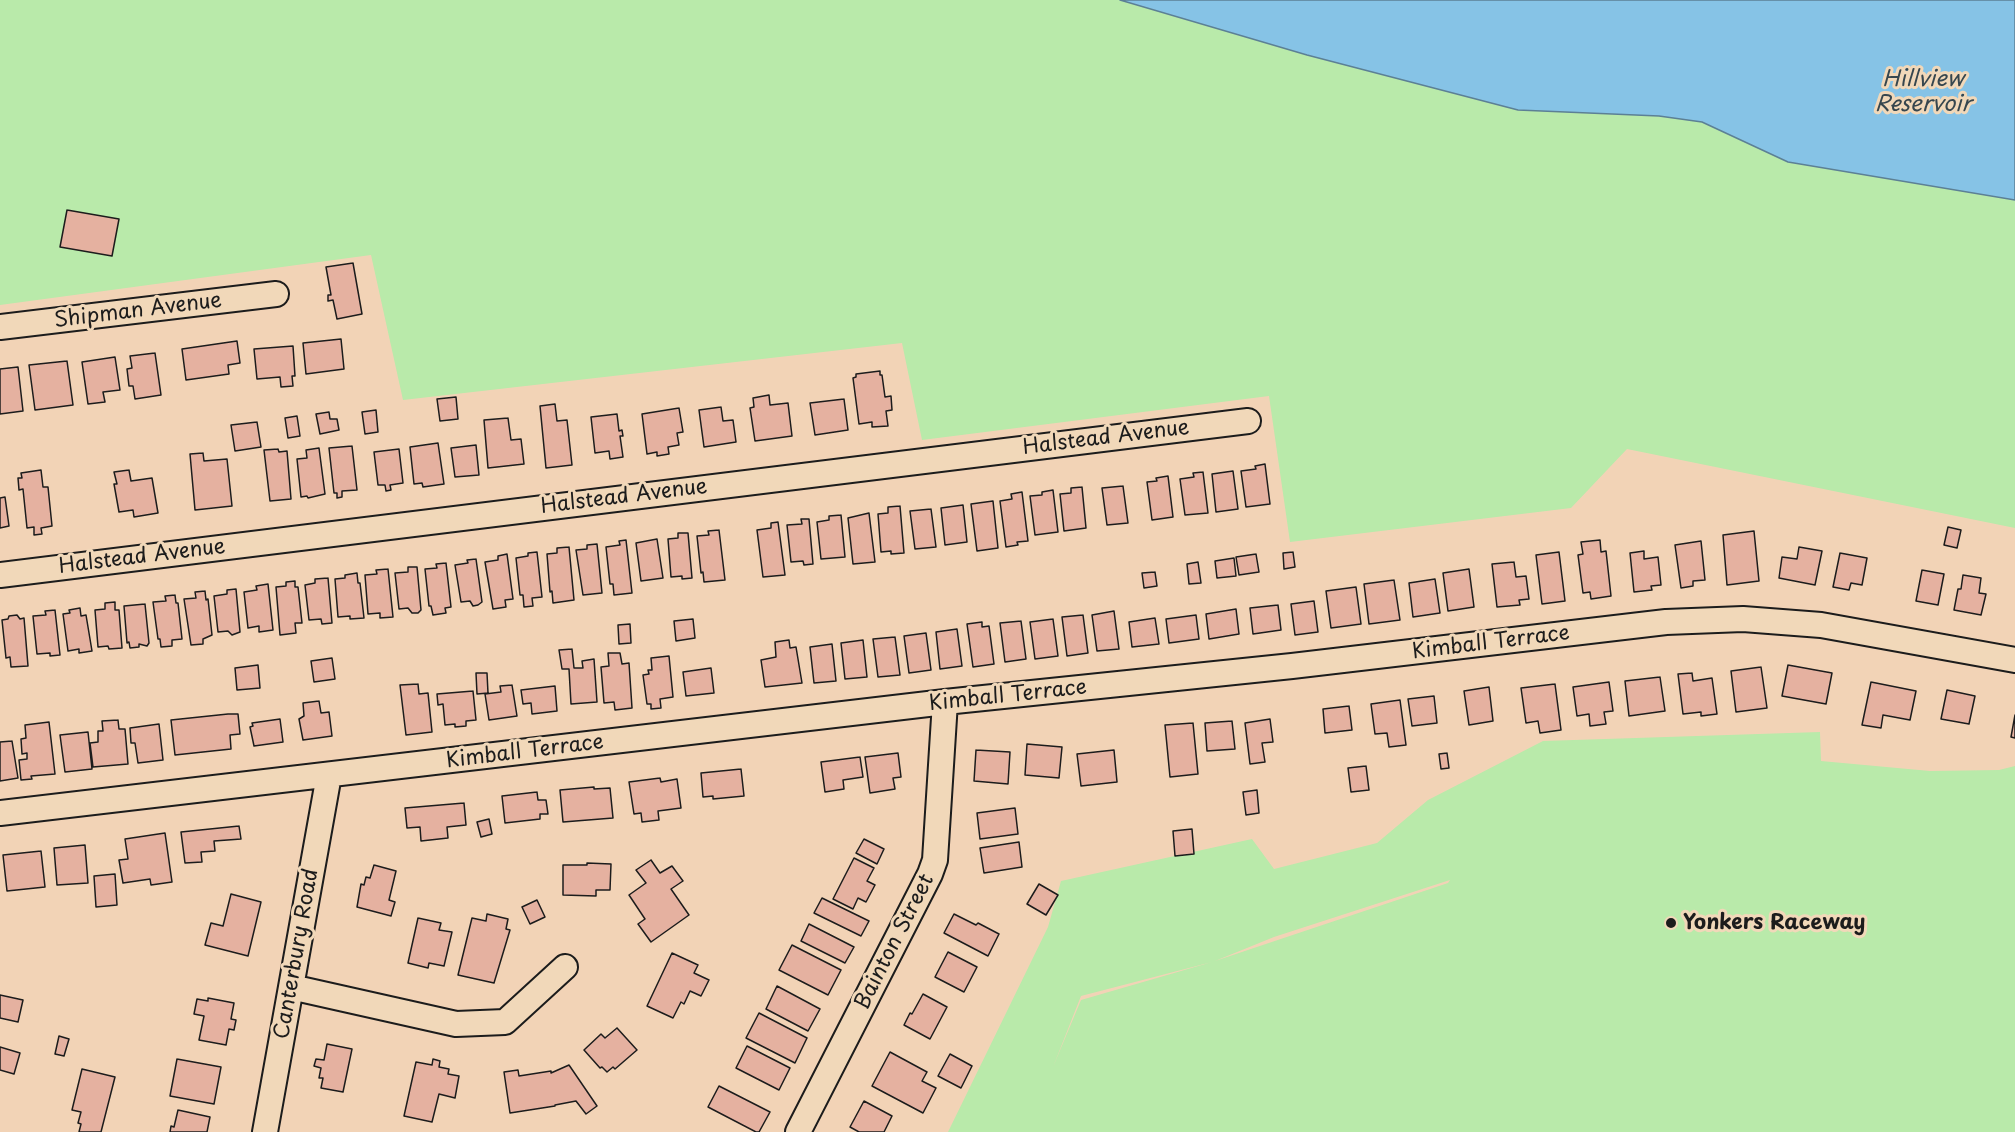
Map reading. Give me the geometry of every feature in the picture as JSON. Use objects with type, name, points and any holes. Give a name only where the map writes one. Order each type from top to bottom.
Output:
[{"type":"street","name":"Shipman Avenue","points":[[0,327],[276,294]]},
{"type":"street","name":"Halstead Avenue","points":[[0,575],[1248,421]]},
{"type":"street","name":"Kimball Terrace","points":[[0,813],[945,702],[1292,666],[1666,622],[1743,619],[1821,625],[2015,660]]},
{"type":"street","name":"Bainton Street","points":[[798,1132],[930,874],[935,860],[945,702]]},
{"type":"street","name":"Canterbury Road","points":[[265,1132],[329,775]]},
{"type":"street","points":[[291,987],[456,1024],[505,1022],[565,967]]},
{"type":"green space","name":"Hillview Reservoir","points":[[0,0],[1120,0],[1307,55],[1518,110],[1659,116],[1702,122],[1788,162],[2015,200],[2015,528],[1627,449],[1571,508],[1290,542],[1269,396],[922,440],[902,343],[403,400],[371,255],[0,305]]},
{"type":"green space","name":"Yonkers Raceway","points":[[1820,732],[1821,761],[1930,771],[1999,770],[2015,766],[2015,1132],[948,1132],[1048,927],[1061,881],[1252,839],[1274,869],[1377,843],[1428,800],[1543,741]],"holes":[[[1450,880],[1448,883],[1215,961],[1274,937]],[[1212,962],[1081,1000],[1053,1067],[1081,996]]]},
{"type":"water","name":"Hillview Reservoir","points":[[1120,0],[2015,0],[2015,200],[1788,162],[1702,122],[1659,116],[1518,110],[1307,55]]},
{"type":"building","points":[[67,210],[119,219],[112,256],[60,247]]},
{"type":"building","points":[[353,263],[362,314],[337,319],[333,300],[328,301],[328,295],[331,295],[326,267]]},
{"type":"building","points":[[341,339],[344,369],[306,374],[303,343]]},
{"type":"building","points":[[237,341],[240,363],[228,365],[229,374],[186,380],[182,349]]},
{"type":"building","points":[[293,346],[295,376],[292,376],[293,386],[281,387],[280,377],[257,379],[254,349]]},
{"type":"building","points":[[155,353],[161,395],[135,399],[133,386],[129,386],[127,369],[132,368],[130,356]]},
{"type":"building","points":[[115,357],[120,390],[103,392],[105,402],[88,404],[82,362]]},
{"type":"building","points":[[67,361],[73,405],[35,410],[29,365]]},
{"type":"building","points":[[18,367],[23,411],[0,414],[0,369]]},
{"type":"building","points":[[880,371],[885,397],[891,396],[892,410],[886,411],[888,426],[872,427],[872,422],[859,424],[853,378],[856,374]]},
{"type":"building","points":[[769,395],[770,405],[788,403],[792,436],[755,441],[750,408],[754,407],[753,398]]},
{"type":"building","points":[[456,397],[458,419],[440,421],[437,399]]},
{"type":"building","points":[[844,399],[848,430],[815,435],[810,403]]},
{"type":"building","points":[[555,404],[557,421],[567,420],[572,465],[546,468],[540,406]]},
{"type":"building","points":[[721,407],[723,421],[733,420],[736,442],[704,447],[699,410]]},
{"type":"building","points":[[679,408],[683,432],[677,433],[679,445],[668,447],[669,454],[657,456],[657,452],[647,454],[642,414]]},
{"type":"building","points":[[376,410],[378,432],[365,434],[362,412]]},
{"type":"building","points":[[329,412],[330,419],[337,419],[339,430],[320,434],[316,414]]},
{"type":"building","points":[[617,414],[619,431],[622,430],[623,436],[620,436],[623,457],[610,459],[609,451],[595,453],[591,417]]},
{"type":"building","points":[[297,416],[300,436],[288,438],[285,418]]},
{"type":"building","points":[[508,418],[511,440],[521,439],[524,464],[488,468],[484,420]]},
{"type":"building","points":[[257,422],[261,447],[235,451],[231,425]]},
{"type":"building","points":[[438,443],[444,484],[423,487],[422,483],[414,484],[410,447]]},
{"type":"building","points":[[476,445],[479,475],[455,477],[451,448]]},
{"type":"building","points":[[352,446],[357,490],[342,491],[342,497],[337,498],[337,493],[334,493],[329,448]]},
{"type":"building","points":[[319,448],[325,494],[308,498],[307,496],[301,497],[297,459],[307,458],[306,450]]},
{"type":"building","points":[[278,449],[279,452],[287,451],[291,499],[270,501],[264,450]]},
{"type":"building","points":[[399,449],[403,483],[390,485],[391,490],[386,491],[385,485],[378,485],[374,452]]},
{"type":"building","points":[[203,453],[204,461],[227,459],[232,506],[195,510],[190,454]]},
{"type":"building","points":[[1265,464],[1270,504],[1246,507],[1241,471],[1256,469],[1255,466]]},
{"type":"building","points":[[41,470],[43,487],[48,487],[52,526],[41,528],[42,534],[34,535],[34,527],[27,528],[23,489],[19,490],[18,478],[22,478],[21,473]]},
{"type":"building","points":[[129,470],[131,481],[152,478],[158,513],[134,517],[133,510],[119,512],[114,472]]},
{"type":"building","points":[[1233,471],[1238,509],[1216,512],[1212,474]]},
{"type":"building","points":[[1203,472],[1208,513],[1185,515],[1180,479],[1194,477],[1193,473]]},
{"type":"building","points":[[1168,476],[1173,517],[1152,520],[1147,482]]},
{"type":"building","points":[[1123,486],[1128,523],[1107,525],[1102,488]]},
{"type":"building","points":[[1082,487],[1086,528],[1064,531],[1060,494],[1071,493],[1071,488]]},
{"type":"building","points":[[1053,490],[1058,532],[1035,535],[1030,496],[1042,495],[1042,492]]},
{"type":"building","points":[[1022,492],[1028,541],[1017,542],[1018,545],[1006,547],[1000,501],[1012,499],[1011,494]]},
{"type":"building","points":[[5,497],[9,526],[0,528],[0,498]]},
{"type":"building","points":[[993,501],[998,548],[977,551],[971,504]]},
{"type":"building","points":[[963,505],[967,542],[945,545],[941,508]]},
{"type":"building","points":[[900,506],[904,553],[881,552],[878,514],[888,513],[888,507]]},
{"type":"building","points":[[931,509],[936,547],[915,549],[910,511]]},
{"type":"building","points":[[869,513],[875,562],[853,564],[848,518]]},
{"type":"building","points":[[841,515],[845,557],[821,559],[817,522],[829,520],[829,516]]},
{"type":"building","points":[[801,519],[809,519],[813,564],[804,565],[803,561],[791,562],[787,525],[802,524]]},
{"type":"building","points":[[778,522],[785,575],[763,577],[757,530],[771,528],[771,523]]},
{"type":"building","points":[[1948,527],[1961,530],[1957,548],[1944,545]]},
{"type":"building","points":[[719,530],[725,580],[704,582],[697,536],[709,535],[708,531]]},
{"type":"building","points":[[1754,531],[1759,581],[1727,585],[1723,535]]},
{"type":"building","points":[[678,533],[688,533],[692,578],[671,577],[668,539],[678,538]]},
{"type":"building","points":[[657,539],[663,578],[641,581],[636,543]]},
{"type":"building","points":[[626,540],[632,593],[614,595],[613,584],[610,584],[606,547],[620,545],[619,541]]},
{"type":"building","points":[[1600,540],[1601,552],[1606,551],[1611,596],[1591,599],[1590,592],[1583,593],[1578,555],[1583,554],[1581,542]]},
{"type":"building","points":[[1701,541],[1705,580],[1693,581],[1693,586],[1681,588],[1675,545]]},
{"type":"building","points":[[597,544],[602,593],[583,595],[576,550],[587,549],[587,545]]},
{"type":"building","points":[[569,547],[574,600],[553,603],[547,554],[557,553],[557,548]]},
{"type":"building","points":[[1799,547],[1822,551],[1815,585],[1779,578],[1782,557],[1797,559]]},
{"type":"building","points":[[1644,551],[1644,559],[1658,557],[1661,585],[1651,586],[1652,590],[1634,592],[1630,553]]},
{"type":"building","points":[[537,552],[542,597],[532,598],[533,606],[524,607],[523,595],[520,595],[516,558]]},
{"type":"building","points":[[1293,552],[1295,567],[1284,569],[1283,553]]},
{"type":"building","points":[[1559,552],[1565,601],[1542,604],[1536,555]]},
{"type":"building","points":[[1840,553],[1867,558],[1862,585],[1851,583],[1849,590],[1833,587]]},
{"type":"building","points":[[507,554],[513,599],[505,600],[506,607],[493,609],[485,562],[498,560],[498,556]]},
{"type":"building","points":[[1256,554],[1259,572],[1239,575],[1236,557]]},
{"type":"building","points":[[1234,558],[1236,576],[1217,578],[1215,561]]},
{"type":"building","points":[[476,559],[482,602],[473,606],[470,601],[461,602],[455,565]]},
{"type":"building","points":[[1198,562],[1201,583],[1189,584],[1187,564]]},
{"type":"building","points":[[1514,562],[1516,577],[1526,576],[1529,599],[1519,600],[1520,605],[1497,607],[1492,564]]},
{"type":"building","points":[[446,563],[451,607],[445,608],[446,613],[433,615],[431,606],[429,606],[425,569],[437,568],[436,564]]},
{"type":"building","points":[[408,567],[417,567],[421,610],[418,613],[412,613],[408,608],[399,609],[395,573],[408,572]]},
{"type":"building","points":[[388,569],[393,617],[380,618],[380,613],[368,614],[365,575],[377,574],[376,570]]},
{"type":"building","points":[[1469,569],[1474,607],[1448,611],[1443,573]]},
{"type":"building","points":[[1922,570],[1944,574],[1938,605],[1916,601]]},
{"type":"building","points":[[1155,572],[1157,586],[1144,588],[1142,573]]},
{"type":"building","points":[[357,573],[364,618],[338,617],[335,579]]},
{"type":"building","points":[[1963,575],[1981,578],[1979,593],[1986,594],[1981,615],[1954,610]]},
{"type":"building","points":[[328,578],[332,623],[322,624],[321,619],[309,620],[305,585],[315,583],[315,579]]},
{"type":"building","points":[[1435,579],[1440,613],[1413,617],[1409,583]]},
{"type":"building","points":[[1394,580],[1400,620],[1369,624],[1364,584]]},
{"type":"building","points":[[295,581],[295,587],[298,587],[302,623],[295,623],[296,633],[280,635],[276,587],[286,586],[286,582]]},
{"type":"building","points":[[268,584],[273,630],[259,632],[259,626],[248,628],[244,592],[257,590],[256,586]]},
{"type":"building","points":[[1356,587],[1361,624],[1331,628],[1326,591]]},
{"type":"building","points":[[236,589],[240,632],[232,635],[228,631],[218,632],[214,596],[227,594],[227,590]]},
{"type":"building","points":[[205,591],[212,635],[203,639],[203,644],[191,645],[184,599],[196,598],[195,592]]},
{"type":"building","points":[[175,595],[182,639],[172,640],[172,646],[161,647],[153,602],[166,601],[165,596]]},
{"type":"building","points":[[1314,601],[1318,632],[1295,635],[1291,604]]},
{"type":"building","points":[[115,602],[115,610],[119,610],[122,648],[98,647],[95,610],[105,609],[105,603]]},
{"type":"building","points":[[145,604],[149,643],[147,646],[139,644],[139,647],[130,648],[129,642],[127,643],[124,606]]},
{"type":"building","points":[[1278,605],[1281,630],[1253,634],[1250,608]]},
{"type":"building","points":[[80,608],[81,616],[86,615],[92,651],[79,653],[79,649],[68,651],[63,614]]},
{"type":"building","points":[[1236,609],[1239,634],[1209,639],[1206,614]]},
{"type":"building","points":[[55,610],[60,655],[37,654],[33,616],[46,615],[45,611]]},
{"type":"building","points":[[1114,611],[1119,649],[1097,651],[1092,615]]},
{"type":"building","points":[[17,615],[20,619],[24,618],[28,666],[11,667],[10,657],[6,658],[2,620]]},
{"type":"building","points":[[1083,615],[1088,653],[1067,656],[1062,617]]},
{"type":"building","points":[[1196,615],[1199,639],[1169,643],[1166,619]]},
{"type":"building","points":[[1155,618],[1159,644],[1132,647],[1129,622]]},
{"type":"building","points":[[693,619],[695,638],[676,641],[674,621]]},
{"type":"building","points":[[1053,619],[1058,656],[1035,659],[1030,622]]},
{"type":"building","points":[[1021,621],[1026,659],[1005,662],[1000,623]]},
{"type":"building","points":[[982,622],[982,627],[989,626],[994,664],[973,667],[967,624]]},
{"type":"building","points":[[630,624],[631,643],[619,644],[618,625]]},
{"type":"building","points":[[957,629],[962,666],[940,669],[936,632]]},
{"type":"building","points":[[926,633],[931,670],[909,673],[904,636]]},
{"type":"building","points":[[895,637],[900,675],[878,677],[873,639]]},
{"type":"building","points":[[789,640],[790,648],[796,647],[802,683],[765,687],[761,660],[776,657],[775,642]]},
{"type":"building","points":[[863,640],[867,677],[845,679],[841,643]]},
{"type":"building","points":[[832,644],[836,681],[814,683],[810,647]]},
{"type":"building","points":[[572,649],[574,668],[583,668],[582,661],[594,659],[597,702],[571,704],[569,669],[562,669],[559,650]]},
{"type":"building","points":[[608,653],[620,653],[622,664],[629,663],[632,708],[615,710],[614,702],[604,703],[601,667],[609,666]]},
{"type":"building","points":[[669,656],[673,697],[660,699],[661,708],[651,709],[651,704],[647,704],[643,675],[649,674],[648,670],[652,670],[651,658]]},
{"type":"building","points":[[332,658],[335,679],[314,682],[311,661]]},
{"type":"building","points":[[258,665],[260,688],[237,690],[235,668]]},
{"type":"building","points":[[1788,665],[1832,673],[1826,704],[1782,696]]},
{"type":"building","points":[[1761,667],[1767,708],[1736,712],[1731,671]]},
{"type":"building","points":[[711,668],[714,693],[686,696],[683,672]]},
{"type":"building","points":[[476,673],[487,673],[488,693],[477,694]]},
{"type":"building","points":[[1692,673],[1693,681],[1712,678],[1717,714],[1701,716],[1701,712],[1683,714],[1678,674]]},
{"type":"building","points":[[1660,677],[1665,711],[1629,716],[1625,681]]},
{"type":"building","points":[[1609,682],[1613,711],[1604,712],[1606,724],[1590,726],[1589,714],[1577,716],[1573,687]]},
{"type":"building","points":[[1871,682],[1916,691],[1910,720],[1883,715],[1881,728],[1862,725]]},
{"type":"building","points":[[418,684],[419,694],[428,693],[432,732],[406,735],[400,685]]},
{"type":"building","points":[[1555,684],[1561,730],[1540,733],[1538,721],[1526,723],[1521,688]]},
{"type":"building","points":[[512,685],[517,716],[489,720],[485,694],[501,692],[500,686]]},
{"type":"building","points":[[555,686],[557,711],[532,714],[531,703],[523,704],[521,690]]},
{"type":"building","points":[[1489,687],[1493,721],[1469,725],[1464,691]]},
{"type":"building","points":[[1947,690],[1975,696],[1969,724],[1941,719]]},
{"type":"building","points":[[473,691],[476,720],[466,721],[466,726],[445,725],[443,704],[438,705],[437,694]]},
{"type":"building","points":[[1434,696],[1437,723],[1412,726],[1408,699]]},
{"type":"building","points":[[1400,700],[1406,745],[1389,747],[1387,733],[1375,734],[1371,704]]},
{"type":"building","points":[[319,701],[321,713],[329,712],[332,736],[303,740],[299,719],[304,716],[303,703]]},
{"type":"building","points":[[1349,706],[1352,730],[1325,733],[1323,709]]},
{"type":"building","points":[[238,714],[240,734],[230,735],[231,749],[175,755],[171,720]]},
{"type":"building","points":[[2015,715],[2015,738],[2011,737]]},
{"type":"building","points":[[280,719],[283,742],[254,746],[250,727],[253,726],[252,723]]},
{"type":"building","points":[[1270,719],[1273,742],[1262,743],[1265,762],[1250,764],[1245,723]]},
{"type":"building","points":[[118,720],[119,729],[125,729],[128,764],[93,767],[90,743],[98,742],[98,731],[103,731],[102,721]]},
{"type":"building","points":[[1232,721],[1235,749],[1207,751],[1205,723]]},
{"type":"building","points":[[49,722],[55,774],[31,776],[32,779],[21,780],[19,760],[27,759],[27,753],[22,754],[21,739],[26,738],[25,725]]},
{"type":"building","points":[[1193,723],[1198,774],[1170,777],[1165,725]]},
{"type":"building","points":[[159,724],[163,760],[138,763],[135,743],[131,743],[130,728]]},
{"type":"building","points":[[88,732],[92,769],[65,772],[60,735]]},
{"type":"building","points":[[12,741],[18,778],[0,781],[0,742]]},
{"type":"building","points":[[1027,744],[1062,747],[1059,778],[1025,775]]},
{"type":"building","points":[[976,750],[1010,752],[1008,784],[974,781]]},
{"type":"building","points":[[1114,750],[1117,782],[1081,786],[1077,754]]},
{"type":"building","points":[[898,753],[901,777],[893,778],[895,789],[870,793],[865,757]]},
{"type":"building","points":[[1447,753],[1449,768],[1441,769],[1439,754]]},
{"type":"building","points":[[860,757],[863,777],[843,780],[844,789],[825,792],[821,762]]},
{"type":"building","points":[[1366,766],[1369,790],[1351,792],[1348,768]]},
{"type":"building","points":[[741,769],[744,796],[713,799],[713,796],[703,797],[701,773]]},
{"type":"building","points":[[660,778],[661,782],[677,779],[681,808],[658,811],[659,820],[642,822],[641,813],[634,814],[629,782]]},
{"type":"building","points":[[594,787],[594,789],[610,788],[613,818],[563,822],[560,790]]},
{"type":"building","points":[[1257,790],[1259,813],[1246,815],[1243,792]]},
{"type":"building","points":[[537,792],[538,800],[546,800],[548,814],[540,814],[540,819],[505,823],[502,796]]},
{"type":"building","points":[[464,803],[466,825],[447,827],[448,838],[421,841],[420,827],[407,828],[405,808]]},
{"type":"building","points":[[1015,808],[1018,834],[980,839],[977,813]]},
{"type":"building","points":[[489,819],[492,834],[481,837],[477,822]]},
{"type":"building","points":[[239,826],[241,839],[214,841],[215,851],[201,852],[202,862],[185,863],[181,832]]},
{"type":"building","points":[[1192,829],[1194,854],[1175,856],[1173,831]]},
{"type":"building","points":[[165,833],[172,882],[151,885],[150,879],[123,883],[119,860],[128,859],[125,839]]},
{"type":"building","points":[[864,839],[884,849],[877,864],[856,853]]},
{"type":"building","points":[[1019,842],[1022,867],[984,873],[980,848]]},
{"type":"building","points":[[85,845],[88,883],[57,885],[54,848]]},
{"type":"building","points":[[41,851],[45,887],[7,891],[3,855]]},
{"type":"building","points":[[854,858],[874,868],[867,881],[875,885],[866,902],[858,898],[853,909],[833,899]]},
{"type":"building","points":[[651,860],[660,873],[672,866],[683,881],[671,889],[689,915],[651,942],[638,924],[645,919],[629,895],[646,883],[636,870]]},
{"type":"building","points":[[587,863],[611,864],[610,890],[596,890],[596,896],[563,895],[563,865],[587,865]]},
{"type":"building","points":[[374,865],[396,871],[389,900],[395,902],[391,916],[357,907],[361,884],[364,885],[366,877],[370,878]]},
{"type":"building","points":[[115,874],[117,905],[96,907],[94,876]]},
{"type":"building","points":[[1039,884],[1058,895],[1046,915],[1027,904]]},
{"type":"building","points":[[231,894],[261,902],[248,956],[205,945],[211,923],[223,926]]},
{"type":"building","points":[[822,898],[869,921],[861,936],[814,913]]},
{"type":"building","points":[[537,900],[545,917],[530,924],[522,907]]},
{"type":"building","points":[[487,914],[508,919],[506,929],[510,930],[494,983],[458,975],[472,918],[486,921]]},
{"type":"building","points":[[954,914],[999,934],[988,956],[944,933]]},
{"type":"building","points":[[418,918],[441,923],[439,930],[452,932],[444,966],[429,963],[428,968],[408,963]]},
{"type":"building","points":[[809,924],[854,947],[845,963],[801,941]]},
{"type":"building","points":[[792,945],[841,970],[828,995],[779,970]]},
{"type":"building","points":[[948,952],[977,967],[964,992],[935,977]]},
{"type":"building","points":[[672,953],[698,965],[694,973],[709,980],[701,996],[690,991],[684,1004],[681,1002],[673,1018],[647,1006]]},
{"type":"building","points":[[777,986],[820,1009],[808,1031],[766,1009]]},
{"type":"building","points":[[923,994],[947,1007],[930,1039],[904,1025]]},
{"type":"building","points":[[0,995],[23,1000],[18,1022],[0,1018]]},
{"type":"building","points":[[208,998],[234,1003],[231,1019],[236,1020],[234,1030],[229,1029],[226,1045],[199,1040],[204,1016],[194,1014],[197,999],[208,1001]]},
{"type":"building","points":[[759,1013],[807,1038],[795,1063],[746,1038]]},
{"type":"building","points":[[617,1028],[637,1050],[615,1069],[613,1067],[607,1072],[602,1067],[600,1068],[584,1050],[601,1034],[605,1038]]},
{"type":"building","points":[[59,1036],[69,1039],[64,1056],[55,1054]]},
{"type":"building","points":[[327,1044],[352,1049],[343,1092],[321,1088],[323,1078],[319,1078],[321,1068],[314,1066],[316,1059],[324,1060]]},
{"type":"building","points":[[747,1046],[790,1068],[779,1090],[736,1068]]},
{"type":"building","points":[[0,1047],[20,1053],[14,1074],[0,1070]]},
{"type":"building","points":[[890,1052],[927,1072],[922,1081],[936,1088],[923,1113],[872,1086]]},
{"type":"building","points":[[950,1054],[972,1066],[961,1088],[938,1076]]},
{"type":"building","points":[[177,1059],[221,1067],[214,1104],[170,1096]]},
{"type":"building","points":[[433,1059],[440,1061],[439,1067],[449,1069],[448,1074],[459,1076],[455,1098],[439,1094],[432,1122],[404,1116],[416,1062],[432,1065]]},
{"type":"building","points":[[569,1065],[597,1106],[586,1114],[576,1101],[510,1113],[504,1072],[518,1070],[519,1076],[551,1071],[551,1073]]},
{"type":"building","points":[[82,1069],[115,1077],[101,1132],[79,1132],[81,1124],[78,1123],[81,1112],[72,1110]]},
{"type":"building","points":[[719,1086],[770,1112],[759,1132],[708,1107]]},
{"type":"building","points":[[864,1101],[892,1116],[884,1132],[859,1132],[850,1127]]},
{"type":"building","points":[[178,1110],[210,1117],[207,1132],[170,1132],[171,1126],[174,1127]]},
{"type":"place","name":"Yonkers Raceway","points":[[1671,923]]}]
